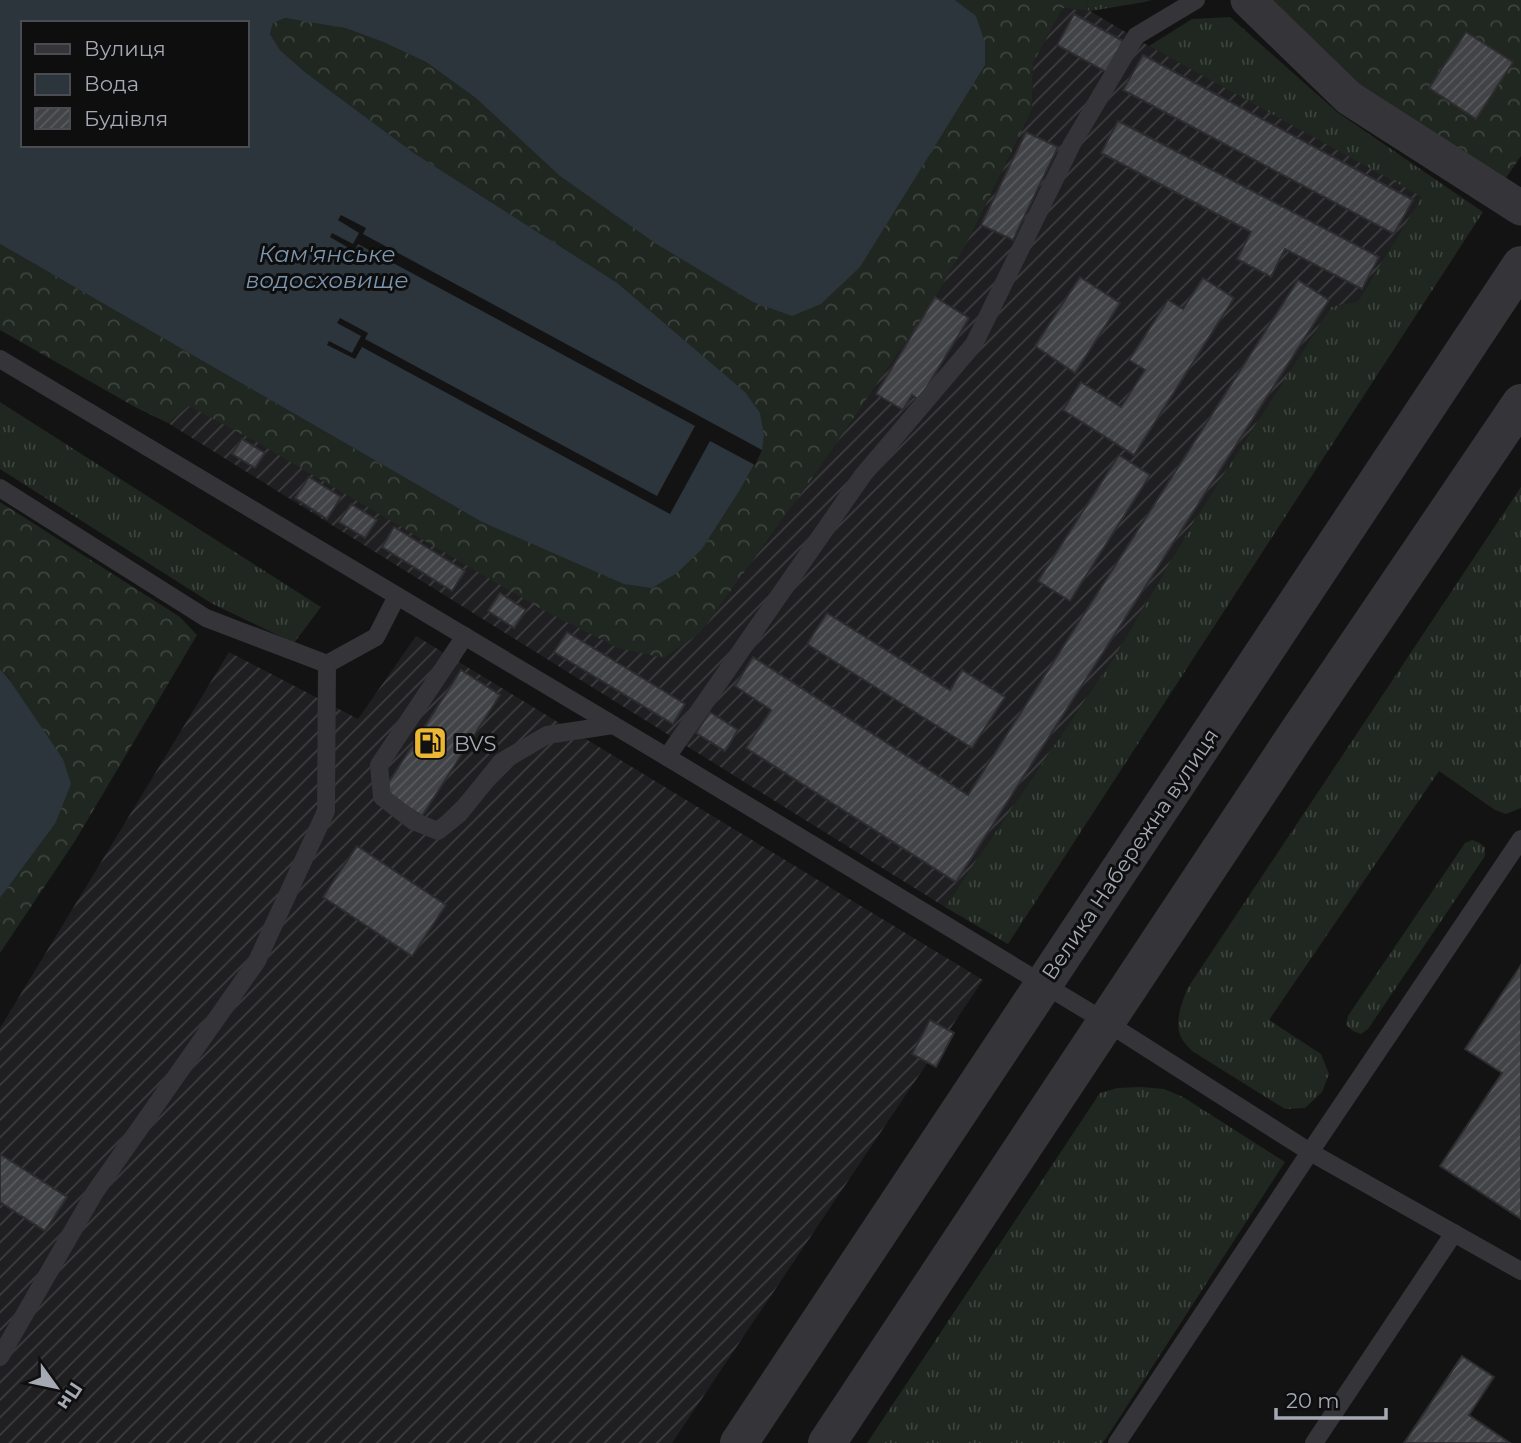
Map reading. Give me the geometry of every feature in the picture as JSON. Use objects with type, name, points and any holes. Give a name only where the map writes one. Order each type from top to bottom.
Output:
[{"type":"street","points":[[1248,0],[1349,98],[1521,208]]},
{"type":"street","name":"Велика Набережна вулиця","points":[[739,1443],[1521,265]]},
{"type":"street","points":[[827,1443],[1298,732],[1521,403]]},
{"type":"lane","points":[[667,757],[863,475],[974,344],[1072,144],[1136,36],[1196,0]]},
{"type":"lane","points":[[0,359],[1043,984],[1310,1152],[1521,1271]]},
{"type":"lane","points":[[0,488],[206,618],[327,664],[376,637],[397,596]]},
{"type":"lane","points":[[465,636],[379,765],[382,797],[413,821],[438,831],[459,814],[501,762],[547,735],[614,725]]},
{"type":"lane","points":[[0,1357],[95,1192],[257,961],[326,811],[327,664]]},
{"type":"lane","points":[[1117,1443],[1521,839]]},
{"type":"lane","points":[[1314,1443],[1454,1233]]},
{"type":"shaded area","points":[[1063,8],[1090,11],[1423,196],[1358,301],[1331,307],[1197,516],[1118,651],[945,907],[168,423],[189,405],[664,658],[701,632],[813,477],[972,233],[1032,110],[1033,63]]},
{"type":"shaded area","points":[[416,636],[983,980],[672,1443],[0,1443],[0,1028],[229,652],[358,719]]},
{"type":"green space","points":[[955,0],[1086,0],[1090,11],[1063,8],[1033,63],[1032,110],[972,233],[932,303],[813,477],[701,632],[664,658],[618,648],[541,609],[260,444],[189,406],[168,423],[0,330],[0,244],[480,521],[702,549],[762,450],[616,282],[414,153],[305,72],[280,50],[270,34],[273,23],[284,18],[316,22],[345,28],[383,42],[426,62],[477,99],[976,17]]},
{"type":"green space","points":[[1086,0],[1152,0],[1090,11]]},
{"type":"green space","points":[[1265,0],[1521,0],[1521,156],[1506,178],[1365,90]]},
{"type":"green space","points":[[1230,17],[1337,112],[1483,212],[1008,944],[945,907],[1118,651],[1197,516],[1331,307],[1358,301],[1422,197],[1149,46],[1192,19]]},
{"type":"green space","points":[[0,402],[321,607],[294,643],[211,603],[0,469]]},
{"type":"green space","points":[[1521,487],[1521,808],[1506,814],[1495,810],[1439,771],[1269,1020],[1321,1054],[1329,1074],[1322,1092],[1305,1108],[1285,1109],[1192,1051],[1185,1043],[1179,1031],[1179,1019],[1187,989]]},
{"type":"green space","points":[[0,502],[180,617],[197,635],[75,841],[0,953],[0,898],[55,824],[9,678],[0,669]]},
{"type":"green space","points":[[1472,840],[1485,848],[1485,856],[1368,1029],[1361,1034],[1353,1031],[1346,1025],[1348,1016],[1465,843]]},
{"type":"green space","points":[[1117,1088],[1164,1089],[1183,1097],[1285,1162],[1103,1443],[867,1443],[1100,1093]]},
{"type":"water","name":"Кам'янське водосховище","points":[[0,0],[955,0],[976,16],[985,43],[985,65],[860,267],[821,304],[792,316],[753,302],[655,243],[560,176],[477,99],[426,62],[345,28],[285,18],[273,23],[270,34],[280,50],[305,72],[414,153],[616,282],[745,392],[760,413],[764,435],[762,450],[740,490],[702,549],[677,573],[652,588],[624,584],[480,521],[0,244]]},
{"type":"water","points":[[0,669],[63,759],[71,784],[55,824],[0,898]]},
{"type":"pier","points":[[341,215],[366,228],[363,234],[762,450],[755,465],[710,441],[670,514],[362,347],[355,359],[327,345],[329,341],[352,353],[361,336],[337,323],[340,318],[368,333],[365,339],[657,496],[695,426],[358,244],[354,251],[330,237],[332,233],[353,244],[359,233],[338,220]]},
{"type":"building","points":[[1074,14],[1123,41],[1106,72],[1057,45]]},
{"type":"building","points":[[1466,32],[1513,62],[1476,119],[1429,88]]},
{"type":"building","points":[[1143,55],[1413,200],[1394,234],[1123,90]]},
{"type":"building","points":[[1118,121],[1379,257],[1362,289],[1285,249],[1271,277],[1237,259],[1251,232],[1101,153]]},
{"type":"building","points":[[1026,132],[1058,147],[1013,240],[981,225]]},
{"type":"building","points":[[1080,277],[1120,303],[1075,373],[1035,346]]},
{"type":"building","points":[[1203,278],[1234,298],[1134,455],[1063,410],[1081,382],[1121,407],[1145,370],[1129,360],[1168,300],[1183,309]]},
{"type":"building","points":[[1298,280],[1329,300],[956,882],[746,748],[771,710],[735,686],[753,657],[968,795]]},
{"type":"building","points":[[935,297],[969,318],[919,400],[912,395],[903,410],[876,394]]},
{"type":"building","points":[[242,439],[265,453],[255,468],[232,454]]},
{"type":"building","points":[[1119,455],[1150,475],[1070,601],[1038,581]]},
{"type":"building","points":[[309,477],[341,497],[327,519],[295,498]]},
{"type":"building","points":[[351,504],[377,520],[365,538],[339,522]]},
{"type":"building","points":[[394,527],[465,571],[452,591],[382,547]]},
{"type":"building","points":[[500,593],[526,610],[514,628],[488,611]]},
{"type":"building","points":[[827,613],[950,690],[962,670],[1005,697],[972,748],[807,644]]},
{"type":"building","points":[[567,632],[685,704],[673,724],[554,652]]},
{"type":"building","points":[[461,670],[500,695],[422,816],[383,791]]},
{"type":"building","points":[[710,712],[738,730],[725,751],[696,733]]},
{"type":"building","points":[[357,846],[446,905],[412,956],[323,897]]},
{"type":"building","points":[[1521,965],[1521,1219],[1440,1166],[1502,1073],[1465,1049]]},
{"type":"building","points":[[930,1020],[954,1033],[936,1067],[912,1054]]},
{"type":"building","points":[[0,1154],[67,1197],[45,1231],[0,1202]]},
{"type":"building","points":[[1462,1356],[1494,1377],[1469,1415],[1510,1443],[1404,1443]]},
{"type":"place","name":"BVS","points":[[430,743]]}]
